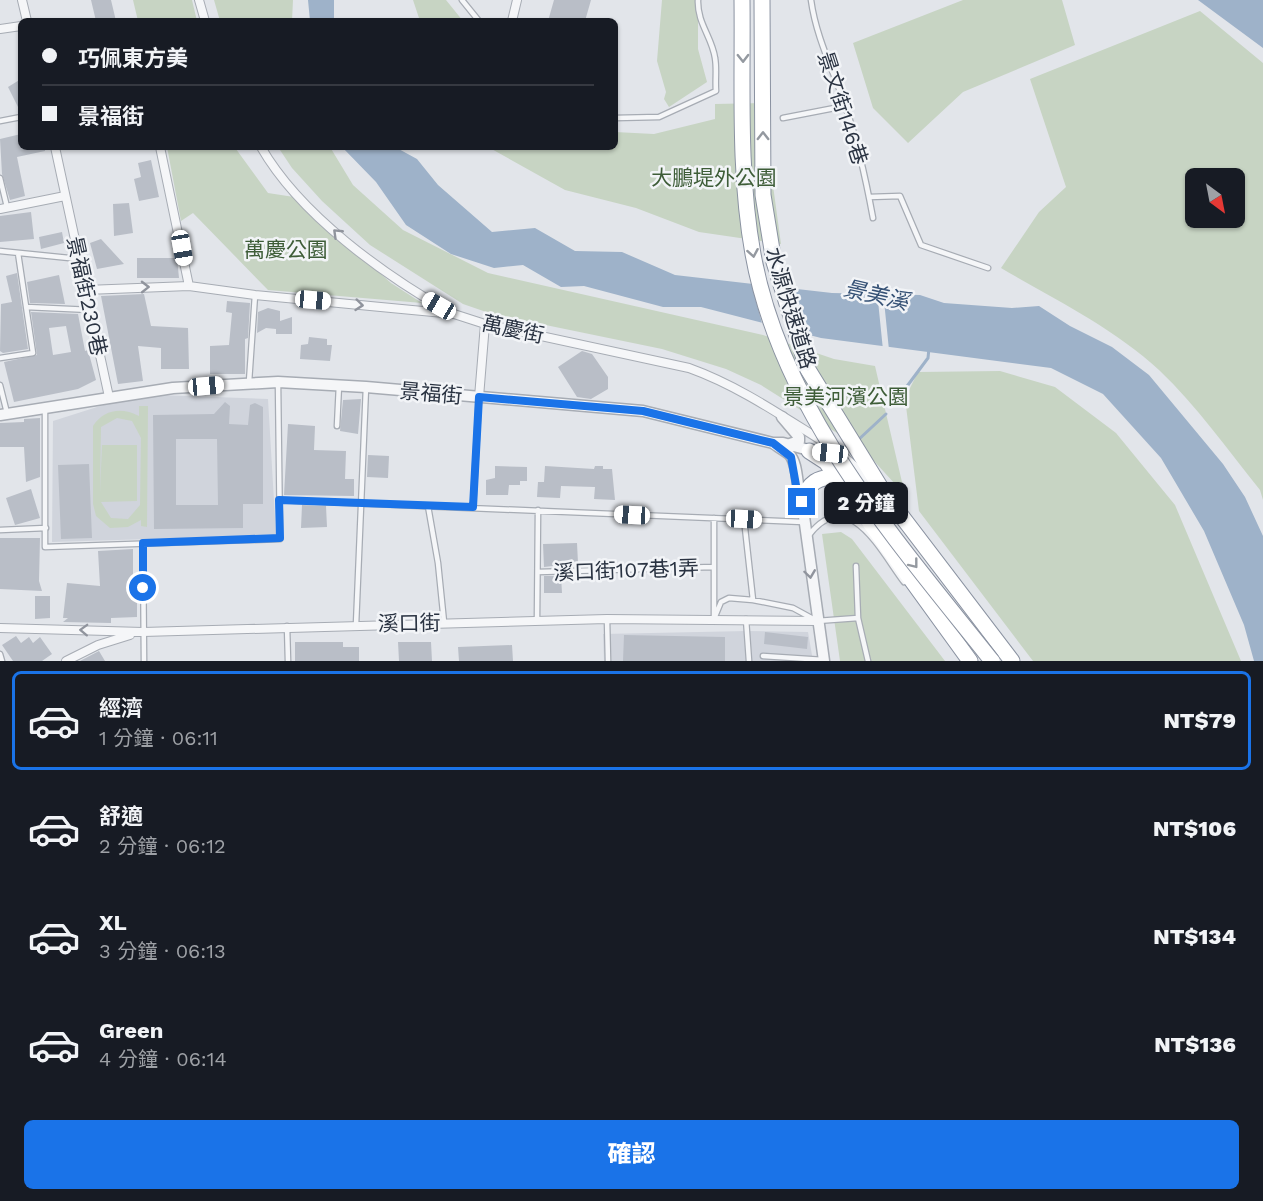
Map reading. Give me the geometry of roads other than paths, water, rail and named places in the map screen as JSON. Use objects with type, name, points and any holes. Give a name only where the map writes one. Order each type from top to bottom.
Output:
[{"type":"highway","name":"水源快速道路","points":[[742,0],[744,179],[753,255],[777,333],[795,380],[843,466],[882,524],[992,661]]},
{"type":"highway","name":"水源快速道路","points":[[762,0],[763,195],[774,262],[807,368],[884,493],[1012,661]]},
{"type":"highway","points":[[809,451],[826,462],[970,661]]},
{"type":"highway","points":[[802,502],[808,488],[814,482],[829,477],[838,479]]},
{"type":"street","points":[[22,0],[26,18]]},
{"type":"street","points":[[200,0],[204,18]]},
{"type":"street","points":[[513,18],[517,0]]},
{"type":"street","points":[[0,29],[18,26]]},
{"type":"street","name":"景福街230巷","points":[[56,150],[110,397]]},
{"type":"street","points":[[161,150],[189,286]]},
{"type":"street","points":[[263,150],[291,186],[355,250],[387,274],[454,314]]},
{"type":"street","points":[[4,209],[65,196]]},
{"type":"street","name":"萬慶街","points":[[86,290],[189,286],[255,296],[454,314],[485,324],[689,368],[722,380],[844,456],[861,471],[1006,661]]},
{"type":"street","points":[[479,397],[485,324]]},
{"type":"street","name":"景福街","points":[[4,414],[173,388],[249,382],[339,385],[643,411],[773,443],[790,444],[809,451],[844,456]]},
{"type":"street","points":[[782,417],[799,437],[799,441],[790,444]]},
{"type":"street","points":[[773,443],[791,457],[797,491],[802,502],[805,539],[824,660]]},
{"type":"street","name":"溪口街","points":[[0,628],[142,632],[537,620],[818,621]]},
{"type":"street","points":[[66,661],[98,645],[142,632]]},
{"type":"lane","points":[[462,0],[477,18]]},
{"type":"lane","points":[[618,118],[659,117],[716,91],[715,56],[703,31],[698,0]]},
{"type":"lane","name":"景文街146巷","points":[[811,0],[814,24],[845,105],[873,218]]},
{"type":"lane","points":[[783,117],[845,105]]},
{"type":"lane","points":[[0,121],[18,118]]},
{"type":"lane","points":[[0,178],[4,209]]},
{"type":"lane","points":[[869,197],[900,196],[921,246],[988,268]]},
{"type":"lane","points":[[0,251],[79,259]]},
{"type":"lane","points":[[0,358],[33,353],[18,253]]},
{"type":"lane","points":[[249,382],[255,296]]},
{"type":"lane","points":[[26,307],[91,310]]},
{"type":"lane","points":[[45,407],[45,547],[280,538],[278,382]]},
{"type":"lane","points":[[0,385],[4,414]]},
{"type":"lane","points":[[337,426],[339,385]]},
{"type":"lane","points":[[356,624],[366,387]]},
{"type":"lane","points":[[473,507],[479,397]]},
{"type":"lane","points":[[279,500],[803,522]]},
{"type":"lane","points":[[428,506],[438,563],[444,622]]},
{"type":"lane","points":[[537,620],[538,510]]},
{"type":"lane","points":[[805,539],[820,523],[830,518],[839,515],[855,520],[963,661]]},
{"type":"lane","points":[[714,518],[714,619]]},
{"type":"lane","points":[[744,519],[753,600]]},
{"type":"lane","points":[[0,530],[46,528]]},
{"type":"lane","points":[[143,543],[144,661]]},
{"type":"lane","points":[[856,566],[858,618],[868,661]]},
{"type":"lane","name":"溪口街107巷1弄","points":[[538,572],[713,567]]},
{"type":"lane","points":[[947,593],[950,614],[985,661]]},
{"type":"lane","points":[[714,619],[721,602],[729,598],[793,608],[818,621],[858,618]]},
{"type":"lane","points":[[607,619],[608,661]]},
{"type":"lane","points":[[746,619],[748,661]]},
{"type":"lane","points":[[287,626],[288,661]]},
{"type":"lane","points":[[0,654],[2,661]]},
{"type":"lane","points":[[763,656],[824,660]]},
{"type":"water","points":[[308,0],[334,0],[334,18],[310,18]]},
{"type":"water","points":[[1198,0],[1263,0],[1263,48]]},
{"type":"water","name":"景美溪","points":[[345,150],[400,150],[417,159],[438,185],[492,232],[535,228],[575,251],[622,252],[675,275],[832,293],[920,295],[944,303],[1012,308],[1039,306],[1070,326],[1112,347],[1149,375],[1223,464],[1245,497],[1263,536],[1263,661],[1254,661],[1244,625],[1204,531],[1161,458],[1103,394],[1051,368],[821,338],[701,307],[663,307],[584,286],[561,287],[523,265],[494,268],[451,254],[406,225],[376,182]]},
{"type":"waterway","points":[[899,397],[928,358],[929,348]]},
{"type":"waterway","points":[[857,441],[886,414]]},
{"type":"park label","name":"大鵬堤外公園","points":[[714,177]]},
{"type":"park label","name":"萬慶公園","points":[[286,249]]},
{"type":"park label","name":"景美河濱公園","points":[[846,396]]}]
